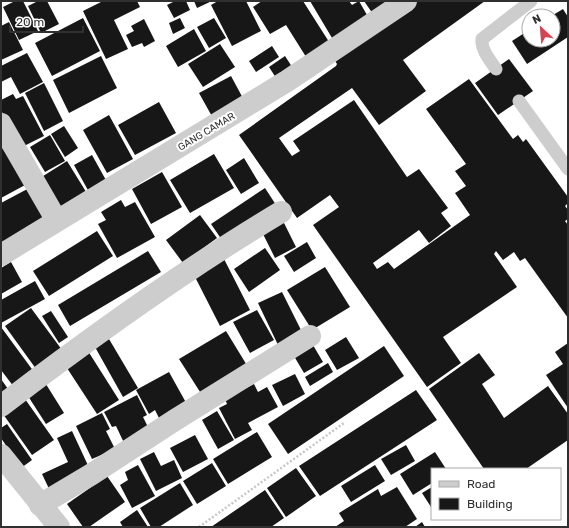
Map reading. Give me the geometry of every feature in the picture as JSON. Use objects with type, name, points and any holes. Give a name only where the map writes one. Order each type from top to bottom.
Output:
[{"type":"street","name":"GANG CAMAR","points":[[1,255],[288,82],[406,1]]},
{"type":"street","points":[[1,124],[57,221]]},
{"type":"street","points":[[1,406],[51,368],[200,263],[281,212]]},
{"type":"street","points":[[40,505],[92,474],[175,420],[310,336]]},
{"type":"street","points":[[1,455],[59,527]]},
{"type":"lane","points":[[496,69],[484,50],[482,39],[531,1]]},
{"type":"lane","points":[[519,101],[568,169]]},
{"type":"path","points":[[199,527],[344,422]]},
{"type":"building","points":[[15,1],[23,1],[38,31],[19,40],[3,7]]},
{"type":"building","points":[[38,1],[47,1],[59,24],[41,33],[28,6]]},
{"type":"building","points":[[103,1],[137,1],[140,7],[114,20],[128,49],[106,59],[83,11]]},
{"type":"building","points":[[175,1],[186,1],[190,10],[174,18],[167,5]]},
{"type":"building","points":[[194,1],[212,1],[197,8]]},
{"type":"building","points":[[218,1],[246,1],[261,31],[232,46],[211,5]]},
{"type":"building","points":[[262,1],[303,1],[331,45],[308,60],[286,25],[270,34],[253,7]]},
{"type":"building","points":[[310,1],[349,1],[352,5],[359,1],[371,22],[335,43]]},
{"type":"building","points":[[364,1],[401,1],[375,17]]},
{"type":"building","points":[[415,1],[485,1],[403,60],[426,91],[379,125],[352,88],[279,138],[292,156],[300,151],[293,141],[354,100],[407,177],[419,169],[448,208],[441,213],[451,226],[429,243],[419,230],[373,263],[377,269],[388,262],[394,269],[470,215],[455,193],[466,186],[455,171],[466,164],[426,109],[469,79],[513,139],[518,135],[523,142],[526,139],[568,197],[568,203],[565,206],[568,210],[568,219],[565,221],[568,225],[568,318],[525,258],[520,261],[514,252],[503,260],[496,251],[494,254],[517,287],[443,337],[461,363],[427,387],[313,225],[339,207],[330,195],[297,218],[239,135],[336,66],[337,64],[334,59]]},
{"type":"building","points":[[563,9],[568,17],[568,37],[561,42],[561,10]]},
{"type":"building","points":[[83,18],[100,51],[52,76],[35,43]]},
{"type":"building","points":[[180,18],[185,28],[173,34],[169,23]]},
{"type":"building","points":[[214,18],[226,38],[209,48],[197,27]]},
{"type":"building","points":[[144,19],[155,41],[144,47],[142,43],[132,47],[126,35],[134,31],[131,26]]},
{"type":"building","points":[[9,22],[23,50],[1,60],[1,26]]},
{"type":"building","points":[[194,29],[206,51],[178,67],[166,46]]},
{"type":"building","points":[[521,35],[521,48],[551,48],[527,64],[512,41]]},
{"type":"building","points":[[220,44],[235,67],[203,87],[188,64]]},
{"type":"building","points":[[272,46],[279,57],[256,72],[249,61]]},
{"type":"building","points":[[27,53],[43,82],[20,94],[11,77],[1,82],[1,66]]},
{"type":"building","points":[[101,56],[117,88],[69,113],[53,80]]},
{"type":"building","points":[[285,56],[296,73],[280,84],[269,67]]},
{"type":"building","points":[[509,59],[533,91],[498,115],[475,83]]},
{"type":"building","points":[[231,76],[245,102],[214,120],[199,93]]},
{"type":"building","points":[[44,83],[63,121],[44,131],[25,93]]},
{"type":"building","points":[[13,94],[16,99],[23,96],[44,136],[20,148],[1,110],[1,100]]},
{"type":"building","points":[[159,102],[176,133],[135,155],[118,125]]},
{"type":"building","points":[[109,115],[133,159],[107,173],[83,130]]},
{"type":"building","points":[[64,126],[78,148],[65,157],[51,134]]},
{"type":"building","points":[[50,135],[65,161],[45,172],[30,147]]},
{"type":"building","points":[[1,146],[27,184],[1,198]]},
{"type":"building","points":[[214,154],[234,188],[190,213],[170,180]]},
{"type":"building","points":[[92,155],[107,182],[89,192],[74,165]]},
{"type":"building","points":[[244,158],[259,183],[241,194],[226,170]]},
{"type":"building","points":[[67,161],[88,195],[60,211],[40,178]]},
{"type":"building","points":[[162,172],[182,207],[151,224],[132,189]]},
{"type":"building","points":[[33,186],[51,219],[1,245],[1,203]]},
{"type":"building","points":[[265,188],[278,208],[224,243],[211,224]]},
{"type":"building","points":[[121,200],[125,207],[135,202],[155,237],[117,258],[98,224],[106,220],[101,212]]},
{"type":"building","points":[[200,215],[217,238],[183,263],[166,240]]},
{"type":"building","points":[[282,219],[296,247],[275,258],[261,230]]},
{"type":"building","points":[[97,231],[113,256],[49,296],[33,271]]},
{"type":"building","points":[[307,242],[316,258],[294,272],[284,256]]},
{"type":"building","points":[[265,248],[280,270],[249,292],[234,269]]},
{"type":"building","points":[[148,251],[161,272],[70,326],[58,305]]},
{"type":"building","points":[[224,259],[250,310],[220,326],[194,275]]},
{"type":"building","points":[[11,262],[22,282],[1,294],[1,268]]},
{"type":"building","points":[[325,267],[350,307],[312,330],[287,290]]},
{"type":"building","points":[[35,281],[45,299],[1,323],[1,300]]},
{"type":"building","points":[[282,292],[304,336],[279,347],[258,303]]},
{"type":"building","points":[[31,308],[65,354],[39,373],[5,326]]},
{"type":"building","points":[[257,310],[274,340],[250,353],[233,322]]},
{"type":"building","points":[[51,311],[68,337],[59,343],[42,316]]},
{"type":"building","points":[[1,327],[37,376],[17,391],[1,370]]},
{"type":"building","points":[[226,331],[248,367],[202,395],[179,359]]},
{"type":"building","points":[[346,337],[359,358],[337,370],[325,350]]},
{"type":"building","points":[[109,339],[138,388],[123,397],[95,347]]},
{"type":"building","points":[[310,340],[323,362],[304,373],[291,351]]},
{"type":"building","points":[[568,343],[568,408],[546,375],[563,364],[555,352]]},
{"type":"building","points":[[384,346],[404,376],[288,454],[268,424]]},
{"type":"building","points":[[88,351],[119,400],[97,414],[65,365]]},
{"type":"building","points":[[479,353],[495,375],[482,384],[504,418],[548,386],[568,414],[568,440],[527,468],[483,468],[429,389]]},
{"type":"building","points":[[328,363],[333,372],[310,386],[305,377]]},
{"type":"building","points":[[169,372],[189,408],[162,424],[155,410],[149,414],[136,390]]},
{"type":"building","points":[[295,374],[305,394],[283,406],[272,385]]},
{"type":"building","points":[[1,379],[13,396],[1,404]]},
{"type":"building","points":[[44,381],[64,413],[46,424],[26,393]]},
{"type":"building","points":[[254,384],[258,392],[267,387],[278,407],[248,423],[252,430],[235,439],[219,408],[227,404],[225,399]]},
{"type":"building","points":[[416,390],[437,420],[320,496],[299,466]]},
{"type":"building","points":[[137,395],[147,415],[143,417],[151,433],[125,445],[116,426],[112,427],[104,412]]},
{"type":"building","points":[[25,399],[54,440],[32,455],[3,414]]},
{"type":"building","points":[[217,411],[234,440],[218,449],[202,420]]},
{"type":"building","points":[[102,413],[110,429],[106,431],[115,449],[92,459],[76,426]]},
{"type":"building","points":[[7,424],[32,460],[21,468],[1,438],[1,428]]},
{"type":"building","points":[[72,431],[92,474],[51,493],[42,474],[68,462],[57,438]]},
{"type":"building","points":[[257,432],[272,457],[228,484],[213,459]]},
{"type":"building","points":[[195,435],[208,459],[183,472],[170,448]]},
{"type":"building","points":[[406,445],[415,461],[391,475],[381,459]]},
{"type":"building","points":[[154,452],[161,466],[174,460],[182,478],[156,491],[140,459]]},
{"type":"building","points":[[435,452],[445,468],[431,468],[431,484],[413,495],[400,474]]},
{"type":"building","points":[[212,463],[226,486],[197,504],[183,481]]},
{"type":"building","points":[[138,465],[155,496],[132,508],[120,485],[128,480],[125,472]]},
{"type":"building","points":[[375,465],[385,481],[351,502],[341,486]]},
{"type":"building","points":[[296,468],[316,496],[286,517],[267,488]]},
{"type":"building","points":[[107,476],[125,502],[89,527],[83,527],[67,504]]},
{"type":"building","points":[[180,483],[193,505],[159,527],[151,527],[140,508]]},
{"type":"building","points":[[397,487],[417,519],[405,527],[335,527],[344,521],[339,513],[378,489],[381,496]]},
{"type":"building","points":[[431,488],[431,507],[422,493]]},
{"type":"building","points":[[265,490],[284,518],[271,527],[211,527]]},
{"type":"building","points":[[137,510],[148,527],[123,527],[120,522]]},
{"type":"building","points":[[422,522],[425,527],[415,527]]}]
